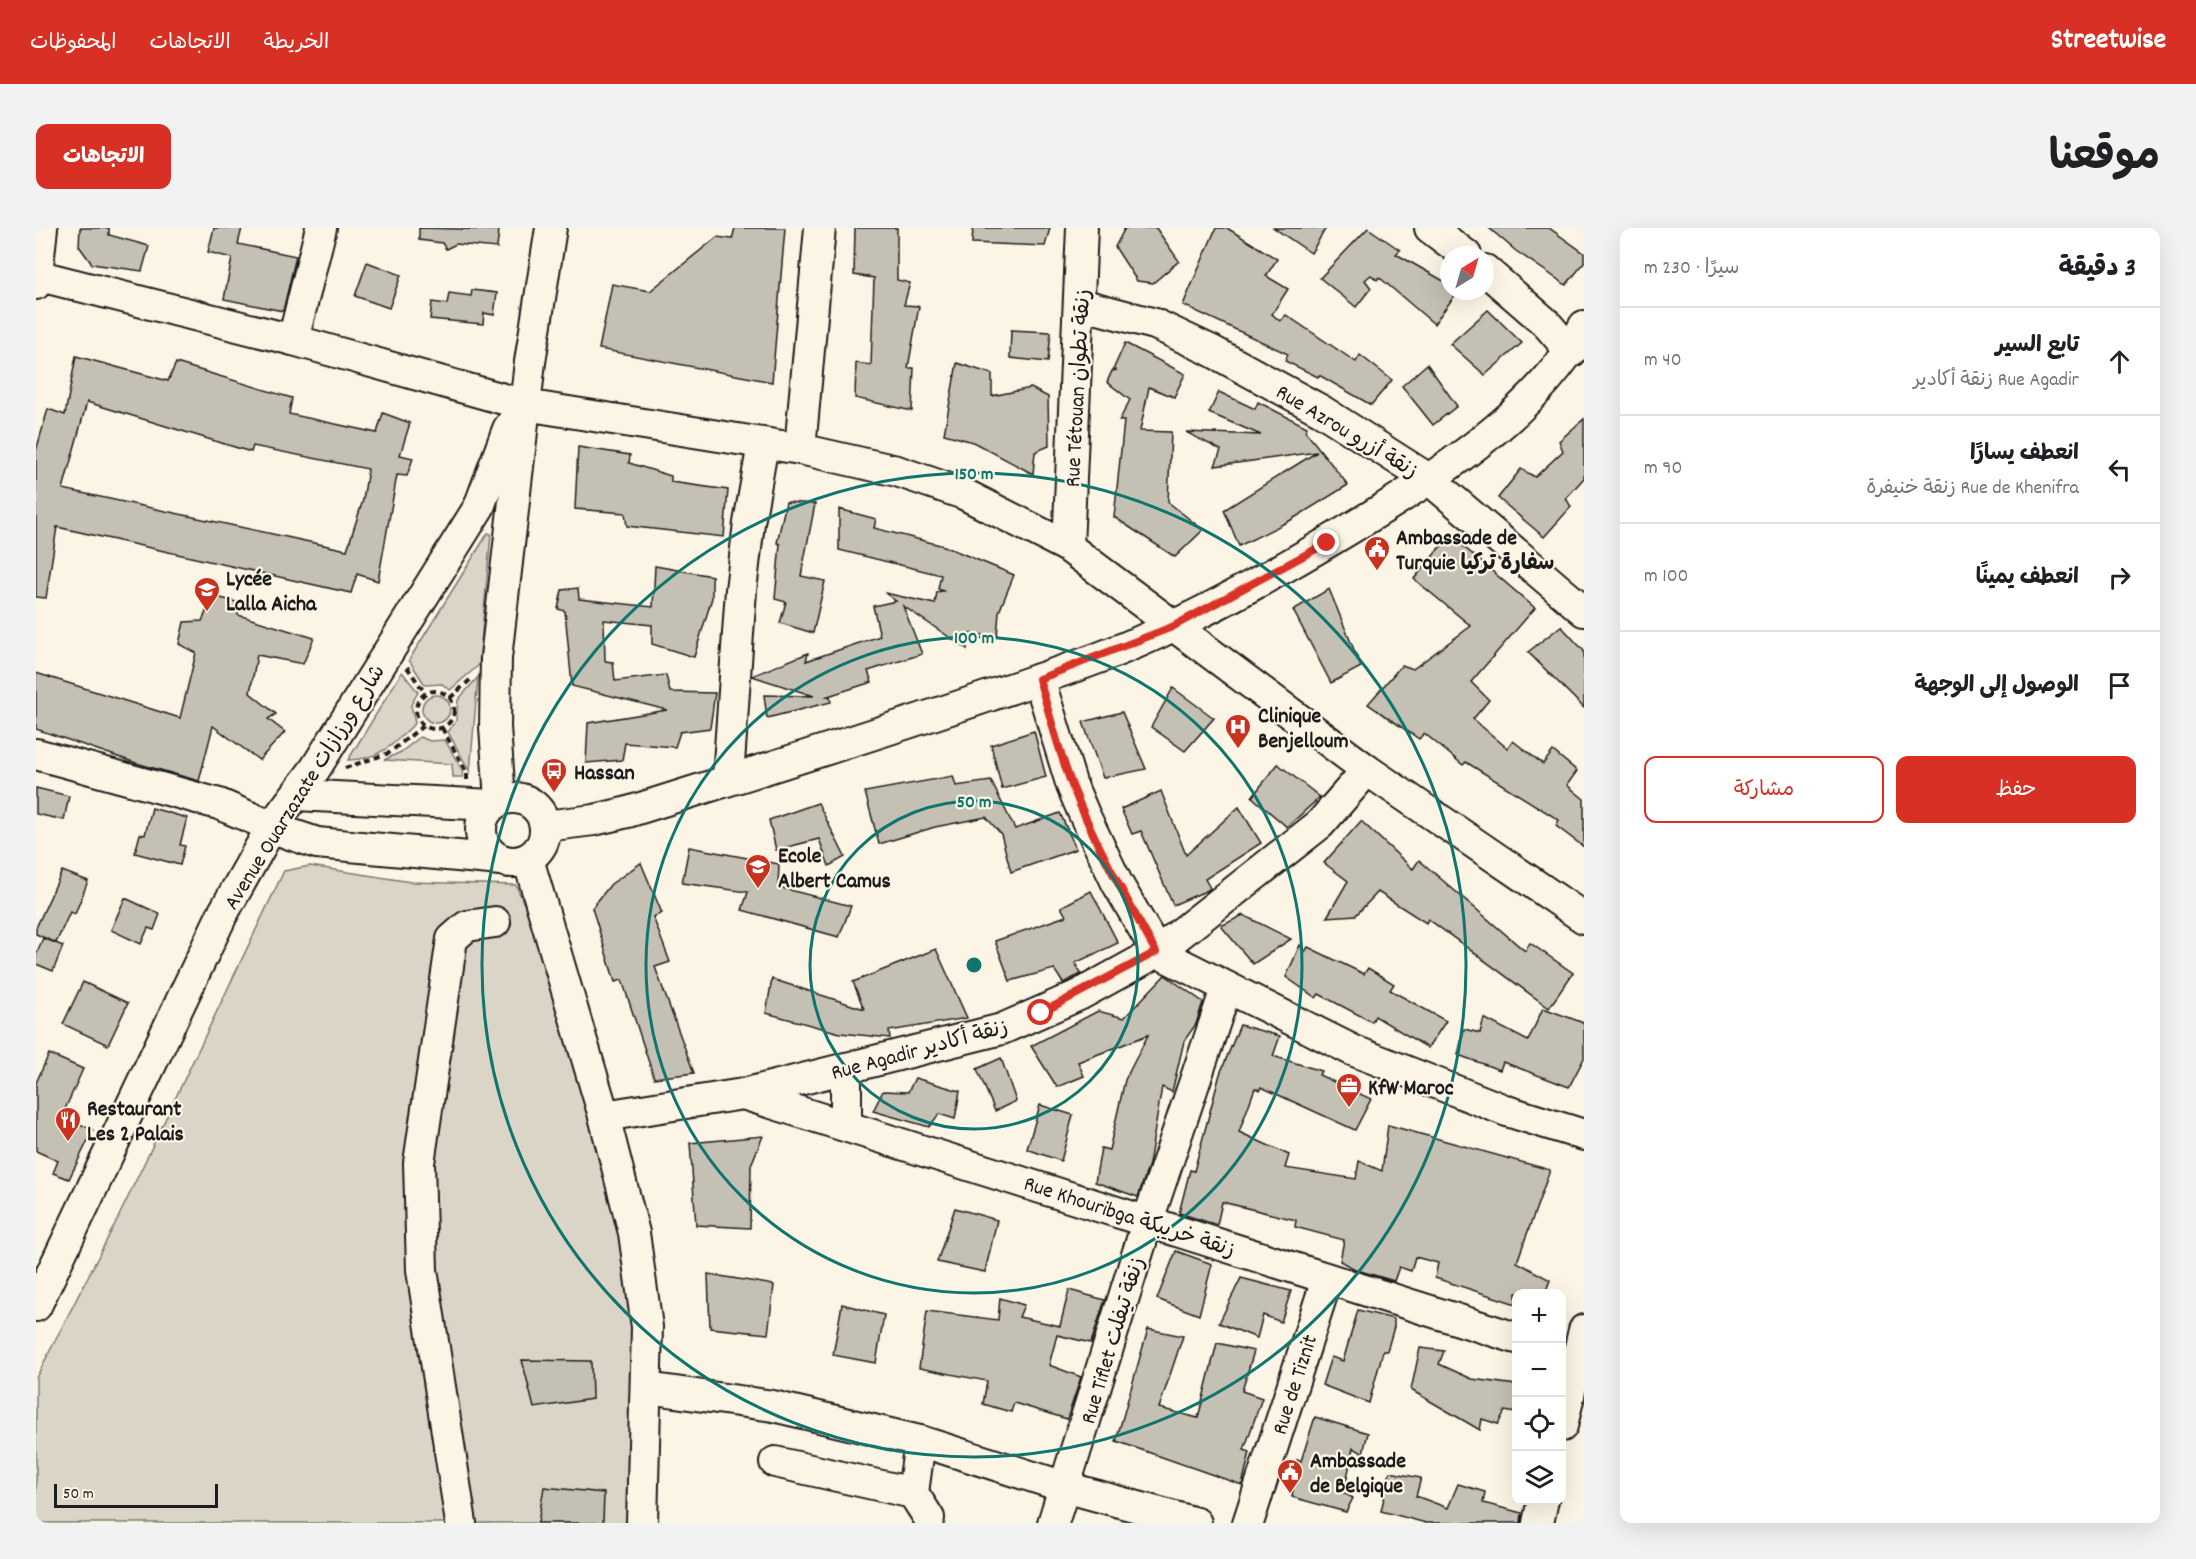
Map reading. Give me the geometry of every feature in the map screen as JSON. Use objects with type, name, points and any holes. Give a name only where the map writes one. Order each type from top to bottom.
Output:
[{"type":"street","points":[[42,228],[37,278],[293,340],[525,405],[800,449],[897,471],[936,484],[1008,515],[1068,547],[1172,627],[1367,770],[1584,918]]},
{"type":"street","points":[[293,340],[321,228]]},
{"type":"street","points":[[514,859],[490,852],[482,835],[495,727],[496,658],[525,405],[551,228]]},
{"type":"street","points":[[800,449],[820,228]]},
{"type":"street","name":"Rue Tétouan زنقة تطوان","points":[[1068,547],[1082,228]]},
{"type":"street","points":[[1430,228],[1454,246]]},
{"type":"street","points":[[545,826],[611,817],[1039,679],[1172,627],[1327,543],[1430,480],[1504,420],[1580,341],[1546,323],[1494,278]]},
{"type":"street","name":"Rue Azrou زنقة أزرو","points":[[1080,304],[1155,324],[1210,350],[1322,411],[1430,480],[1584,611]]},
{"type":"street","name":"Avenue Ouarzazate شارع ورزازات","points":[[36,1306],[203,952],[272,826],[315,769],[479,507],[508,429],[525,405]]},
{"type":"street","points":[[728,778],[741,590],[749,523],[763,444]]},
{"type":"street","points":[[1039,679],[1072,786],[1117,883],[1156,952],[1352,1050],[1507,1111],[1584,1135]]},
{"type":"street","points":[[36,754],[219,804],[316,843],[514,859],[542,845],[545,826],[542,814],[524,800],[512,798],[486,803],[296,795]]},
{"type":"street","name":"Rue Agadir زنقة أكادير","points":[[604,1116],[743,1094],[1002,1029],[1079,995],[1156,952],[1320,824],[1367,770]]},
{"type":"street","points":[[514,859],[604,1116],[634,1233],[647,1327],[642,1523]]},
{"type":"street","points":[[461,1523],[422,1270],[419,1163],[452,939],[467,926],[495,922]]},
{"type":"street","name":"Rue Tiflet زنقة تيفلت","points":[[1053,1523],[1148,1220],[1226,989]]},
{"type":"street","points":[[846,1068],[846,1126]]},
{"type":"street","name":"Rue Khouribga زنقة خريبكة","points":[[743,1094],[1512,1337]]},
{"type":"street","name":"Rue de Tiznit","points":[[1248,1523],[1327,1279]]},
{"type":"street","points":[[1566,1402],[1575,1347]]},
{"type":"street","points":[[647,1388],[773,1406],[920,1441],[1065,1487],[1196,1523]]},
{"type":"street","points":[[920,1441],[913,1493],[929,1518]]},
{"type":"street","points":[[775,1462],[913,1493]]},
{"type":"street","points":[[1538,1523],[1543,1505]]},
{"type":"path","points":[[438,690],[450,698],[455,711],[453,718],[442,728],[424,725],[416,712],[420,698],[425,693],[438,690]]},
{"type":"path","points":[[315,769],[336,771],[378,759],[399,747],[424,725]]},
{"type":"path","points":[[442,728],[486,803]]},
{"type":"shaded area","points":[[488,533],[491,534],[479,665],[450,690],[442,684],[425,685],[409,660]]},
{"type":"shaded area","points":[[402,672],[418,692],[411,705],[415,723],[393,744],[377,754],[348,760]]},
{"type":"shaded area","points":[[478,677],[470,772],[448,732],[456,721],[458,700]]},
{"type":"shaded area","points":[[436,695],[446,699],[450,709],[446,719],[436,723],[426,719],[422,709],[426,699]]},
{"type":"shaded area","points":[[420,737],[430,741],[445,740],[462,770],[463,777],[453,777],[452,764],[384,760],[401,752]]},
{"type":"shaded area","points":[[310,866],[411,882],[516,885],[543,949],[632,1272],[633,1523],[36,1523],[36,1378],[118,1218],[284,871]]},
{"type":"building","points":[[80,228],[109,228],[109,235],[149,246],[142,271],[92,264],[79,246]]},
{"type":"building","points":[[214,228],[242,228],[238,244],[296,256],[283,311],[224,299],[232,258],[208,252]]},
{"type":"building","points":[[419,228],[499,230],[497,248],[456,244],[446,249],[442,243],[419,240]]},
{"type":"building","points":[[735,228],[785,228],[772,382],[599,349],[612,284],[650,291],[717,237],[732,239]]},
{"type":"building","points":[[855,228],[897,228],[897,280],[910,283],[904,305],[919,306],[908,368],[914,368],[912,411],[855,398],[856,363],[871,365],[874,278],[854,275]]},
{"type":"building","points":[[973,228],[1050,228],[1045,246],[972,243]]},
{"type":"building","points":[[1125,228],[1156,228],[1179,261],[1153,283],[1137,281],[1115,247]]},
{"type":"building","points":[[1216,228],[1227,228],[1277,259],[1266,276],[1288,289],[1272,314],[1280,321],[1286,315],[1356,362],[1360,355],[1392,380],[1371,405],[1319,375],[1318,377],[1285,361],[1288,354],[1183,305]]},
{"type":"building","points":[[1274,228],[1326,228],[1311,253]]},
{"type":"building","points":[[1368,228],[1400,250],[1396,254],[1440,279],[1440,300],[1451,300],[1434,324],[1379,277],[1377,280],[1371,275],[1365,280],[1371,288],[1356,307],[1320,278]]},
{"type":"building","points":[[1489,228],[1549,228],[1584,253],[1584,263],[1566,285],[1516,251]]},
{"type":"building","points":[[367,262],[401,275],[389,308],[355,296]]},
{"type":"building","points":[[472,290],[497,293],[494,315],[484,313],[483,324],[430,319],[432,302],[447,304],[449,293],[471,296]]},
{"type":"building","points":[[1488,310],[1522,343],[1485,375],[1450,344]]},
{"type":"building","points":[[1011,330],[1051,332],[1048,362],[1010,358]]},
{"type":"building","points":[[1125,343],[1185,374],[1174,397],[1149,387],[1140,431],[1171,432],[1168,502],[1203,530],[1175,557],[1114,517],[1124,421],[1119,421],[1130,400],[1107,382],[1112,371],[1117,370],[1113,370]]},
{"type":"building","points":[[76,356],[168,381],[176,363],[292,398],[289,414],[377,433],[383,413],[410,423],[400,455],[413,458],[407,476],[397,475],[378,581],[357,574],[351,593],[57,527],[46,598],[36,597],[36,451],[48,409],[65,415]],"holes":[[[87,402],[251,452],[253,446],[368,469],[363,500],[347,550],[63,489]]]},
{"type":"building","points":[[957,363],[992,374],[992,396],[1031,388],[1048,397],[1049,446],[1035,452],[1033,474],[973,442],[944,434]]},
{"type":"building","points":[[1427,364],[1457,406],[1433,425],[1402,386]]},
{"type":"building","points":[[1219,392],[1255,409],[1258,402],[1307,427],[1305,431],[1348,485],[1291,520],[1239,546],[1224,510],[1317,452],[1215,466],[1221,450],[1186,432],[1261,435],[1209,413]]},
{"type":"building","points":[[1584,419],[1584,478],[1566,498],[1571,507],[1544,537],[1498,498],[1521,469],[1535,477],[1563,451],[1559,441]]},
{"type":"building","points":[[578,447],[630,455],[629,463],[671,476],[671,482],[728,490],[724,537],[627,526],[625,513],[575,509]]},
{"type":"building","points":[[786,502],[815,504],[801,576],[825,581],[813,633],[780,623],[786,602],[775,599],[780,544],[777,543]]},
{"type":"building","points":[[839,509],[876,519],[874,528],[944,546],[1014,575],[999,612],[997,637],[968,633],[967,649],[903,606],[922,654],[868,671],[872,682],[825,697],[830,697],[831,702],[767,718],[764,695],[814,696],[752,676],[808,653],[806,661],[880,636],[873,606],[896,601],[885,593],[935,604],[937,592],[943,591],[938,589],[941,575],[839,550]]},
{"type":"building","points":[[1450,535],[1535,608],[1471,682],[1489,700],[1473,719],[1507,748],[1513,741],[1543,764],[1553,751],[1577,771],[1567,785],[1584,799],[1584,847],[1556,826],[1559,820],[1466,762],[1463,765],[1424,733],[1419,739],[1368,704],[1402,665],[1413,669],[1471,626],[1414,579]]},
{"type":"building","points":[[655,566],[712,576],[712,598],[694,657],[652,644],[652,625],[604,620],[605,661],[613,662],[615,681],[666,675],[670,692],[715,693],[710,728],[680,732],[675,747],[625,743],[622,760],[586,763],[588,723],[667,710],[572,686],[565,611],[558,609],[562,590],[578,588],[579,599],[653,607]]},
{"type":"building","points":[[1329,589],[1361,667],[1331,683],[1293,610]]},
{"type":"building","points":[[213,596],[240,603],[238,615],[314,638],[303,664],[257,655],[250,693],[276,714],[268,719],[285,732],[259,760],[213,726],[199,781],[136,763],[36,729],[36,673],[180,718],[196,653],[179,644],[184,622],[202,621]]},
{"type":"building","points":[[1561,626],[1584,651],[1584,708],[1528,652]]},
{"type":"building","points":[[1173,688],[1214,718],[1185,751],[1151,727]]},
{"type":"building","points":[[1122,712],[1146,769],[1103,778],[1083,722]]},
{"type":"building","points":[[1034,731],[1046,777],[1002,789],[991,745]]},
{"type":"building","points":[[1278,764],[1320,797],[1287,827],[1252,797]]},
{"type":"building","points":[[953,776],[956,786],[991,781],[1015,829],[1060,813],[1076,849],[1011,872],[1001,834],[986,817],[935,827],[879,844],[865,792]]},
{"type":"building","points":[[36,788],[69,796],[64,820],[36,814]]},
{"type":"building","points":[[1161,791],[1186,855],[1239,807],[1261,843],[1205,879],[1210,888],[1208,890],[1173,905],[1141,831],[1132,834],[1121,809]]},
{"type":"building","points":[[818,803],[845,857],[829,866],[819,839],[776,850],[769,820]]},
{"type":"building","points":[[152,808],[187,818],[180,845],[185,846],[180,865],[135,853],[140,834],[145,835]]},
{"type":"building","points":[[1361,821],[1413,869],[1419,860],[1525,951],[1530,943],[1573,973],[1549,1008],[1428,919],[1426,923],[1378,892],[1356,915],[1327,917],[1348,881],[1324,863]]},
{"type":"building","name":"Ecole Albert Camus","points":[[689,847],[779,864],[778,887],[851,906],[839,937],[742,910],[748,892],[682,883]]},
{"type":"building","points":[[641,863],[662,913],[653,917],[670,962],[655,967],[694,1073],[654,1078],[622,980],[615,982],[592,908],[611,884]]},
{"type":"building","points":[[62,871],[88,881],[75,914],[70,912],[56,943],[36,934],[36,928]]},
{"type":"building","points":[[1091,891],[1118,943],[1075,963],[1081,974],[1063,983],[1054,969],[1010,981],[995,941],[1066,916],[1061,907]]},
{"type":"building","points":[[125,898],[160,914],[154,930],[148,928],[141,944],[111,930]]},
{"type":"building","points":[[1243,915],[1291,939],[1253,964],[1221,926]]},
{"type":"building","points":[[43,938],[63,946],[53,971],[36,964],[36,955]]},
{"type":"building","points":[[1300,945],[1305,952],[1308,947],[1364,974],[1368,968],[1394,984],[1390,990],[1446,1021],[1428,1048],[1375,1016],[1372,1022],[1319,994],[1316,998],[1286,977]]},
{"type":"building","points":[[936,949],[967,1018],[889,1031],[890,1038],[840,1033],[766,1013],[772,979],[864,1009],[853,982]]},
{"type":"building","points":[[1165,975],[1203,1002],[1196,1024],[1184,1041],[1172,1092],[1162,1087],[1149,1164],[1138,1197],[1095,1182],[1101,1148],[1109,1150],[1125,1080],[1148,1035],[1078,1062],[1084,1076],[1057,1087],[1031,1046],[1098,1011],[1124,1018]]},
{"type":"building","points":[[83,982],[128,1003],[108,1045],[63,1024]]},
{"type":"building","points":[[1543,1008],[1584,1023],[1584,1058],[1569,1087],[1503,1062],[1500,1070],[1458,1055],[1464,1029],[1480,1033],[1484,1018],[1528,1041]]},
{"type":"building","points":[[1240,1025],[1280,1036],[1273,1056],[1321,1071],[1319,1075],[1371,1099],[1355,1130],[1261,1087],[1260,1090],[1255,1088],[1239,1132],[1289,1155],[1285,1168],[1356,1179],[1359,1161],[1382,1171],[1388,1125],[1550,1170],[1517,1262],[1550,1280],[1547,1289],[1512,1289],[1512,1303],[1435,1278],[1438,1263],[1415,1257],[1411,1271],[1399,1267],[1394,1281],[1357,1270],[1340,1261],[1344,1240],[1295,1227],[1296,1220],[1222,1202],[1217,1225],[1179,1213],[1190,1170],[1194,1171],[1220,1074]]},
{"type":"building","points":[[49,1054],[83,1069],[62,1116],[93,1130],[69,1179],[53,1173],[58,1161],[36,1151],[36,1083]]},
{"type":"building","points":[[1001,1058],[1016,1101],[995,1111],[977,1069]]},
{"type":"building","points":[[915,1078],[960,1091],[955,1119],[939,1114],[929,1127],[873,1111],[883,1091],[908,1092]]},
{"type":"building","points":[[1040,1105],[1073,1115],[1061,1161],[1027,1149]]},
{"type":"building","points":[[763,1136],[751,1165],[750,1228],[696,1225],[690,1143]]},
{"type":"building","points":[[955,1208],[997,1220],[985,1272],[937,1262]]},
{"type":"building","points":[[1176,1251],[1212,1264],[1199,1315],[1157,1299]]},
{"type":"building","points":[[708,1274],[774,1285],[768,1334],[710,1328]]},
{"type":"building","points":[[1241,1278],[1291,1291],[1281,1322],[1263,1315],[1257,1338],[1219,1323]]},
{"type":"building","points":[[1069,1290],[1105,1300],[1091,1343],[1057,1335],[1049,1365],[1081,1377],[1067,1419],[1014,1403],[1011,1412],[983,1404],[987,1381],[919,1368],[927,1311],[998,1320],[1000,1298],[1024,1305],[1019,1317],[1060,1326]]},
{"type":"building","points":[[842,1304],[884,1315],[876,1363],[833,1355]]},
{"type":"building","points":[[1358,1310],[1394,1319],[1387,1351],[1383,1351],[1369,1403],[1322,1385],[1331,1357],[1343,1361]]},
{"type":"building","points":[[1148,1329],[1183,1336],[1159,1408],[1198,1418],[1217,1343],[1254,1351],[1242,1391],[1262,1398],[1244,1450],[1250,1452],[1242,1485],[1116,1441]]},
{"type":"building","points":[[1420,1348],[1444,1351],[1439,1364],[1472,1379],[1512,1384],[1512,1412],[1505,1411],[1498,1424],[1482,1419],[1480,1430],[1411,1390]]},
{"type":"building","points":[[522,1360],[591,1361],[592,1399],[534,1408]]},
{"type":"building","points":[[1315,1417],[1368,1433],[1363,1453],[1353,1448],[1344,1493],[1353,1498],[1346,1512],[1292,1497],[1297,1460],[1301,1461]]},
{"type":"building","points":[[1390,1472],[1421,1478],[1416,1496],[1448,1508],[1458,1484],[1485,1492],[1483,1503],[1522,1513],[1521,1523],[1426,1523],[1381,1511]]},
{"type":"building","points":[[544,1487],[604,1493],[603,1523],[538,1523]]},
{"type":"place","name":"Ambassade de Turquie سفارة تركيا","points":[[1377,572]]},
{"type":"place","name":"Lycée Lalla Aicha","points":[[207,613]]},
{"type":"place","name":"Clinique Benjelloum","points":[[1238,750]]},
{"type":"place","name":"Hassan","points":[[554,794]]},
{"type":"place","name":"Ecole Albert Camus","points":[[758,890]]},
{"type":"place","name":"KfW Maroc","points":[[1349,1109]]},
{"type":"place","name":"Restaurant Les 2 Palais","points":[[68,1143]]},
{"type":"place","name":"Ambassade de Belgique","points":[[1290,1495]]},
{"type":"route","points":[[1041,1013],[1079,995],[1156,952],[1117,883],[1084,814],[1072,786],[1039,679],[1172,627],[1327,543]]}]
